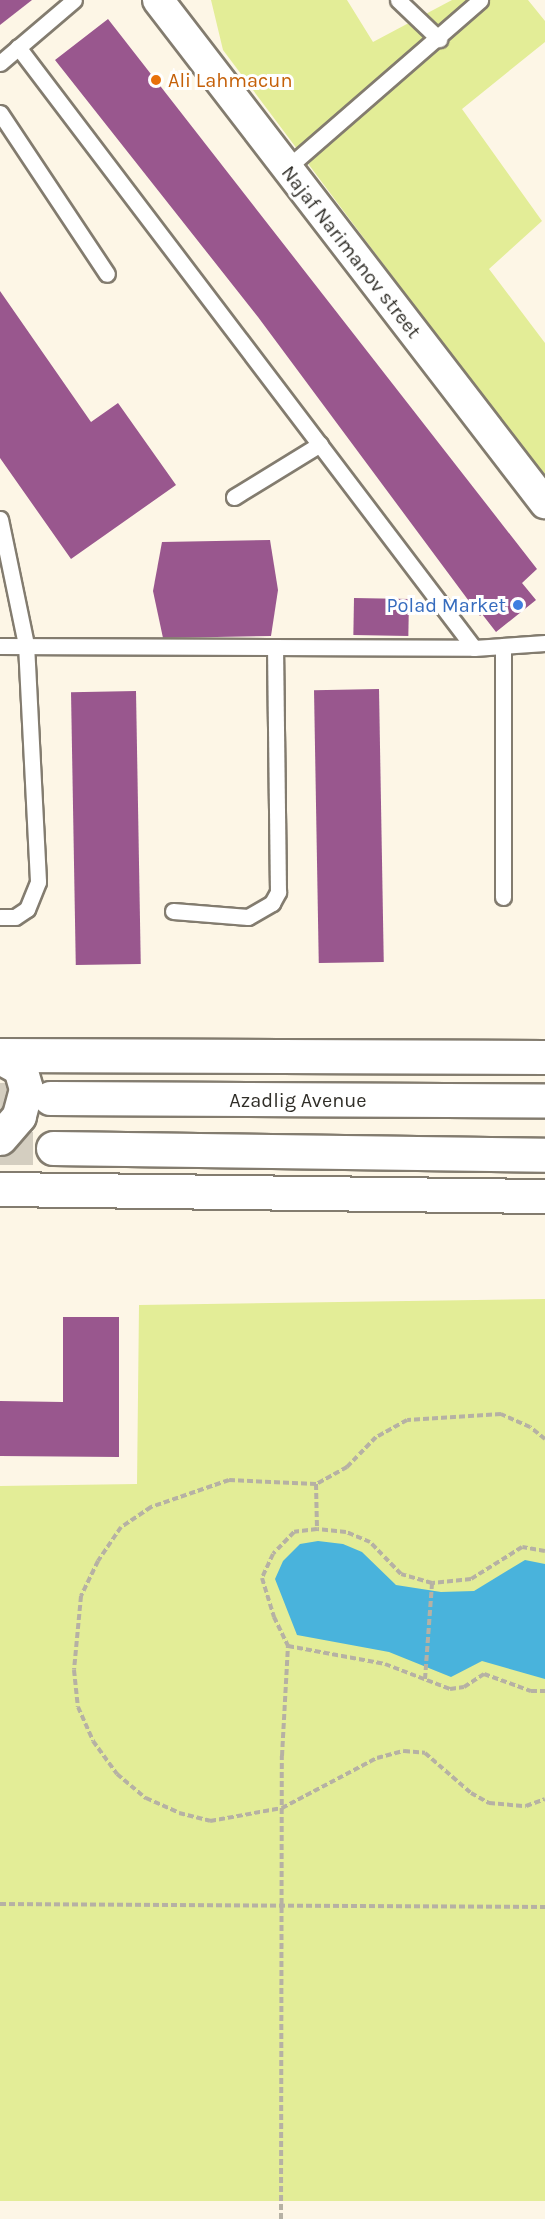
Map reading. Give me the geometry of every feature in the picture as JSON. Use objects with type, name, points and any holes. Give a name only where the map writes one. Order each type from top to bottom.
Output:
[{"type":"main road","points":[[0,1056],[545,1057]]},
{"type":"main road","points":[[0,1056],[20,1068],[26,1089],[19,1116],[0,1138]]},
{"type":"main road","name":"Azadlig Avenue","points":[[50,1098],[545,1101]]},
{"type":"main road","points":[[53,1148],[545,1155]]},
{"type":"main road","points":[[0,1164],[39,1190]]},
{"type":"main road","points":[[0,1189],[545,1196]]},
{"type":"street","name":"Najaf Narimanov street","points":[[158,0],[545,503]]},
{"type":"lane","points":[[0,63],[74,0]]},
{"type":"lane","points":[[398,0],[439,39]]},
{"type":"lane","points":[[287,168],[439,39],[480,0]]},
{"type":"lane","points":[[18,48],[474,648]]},
{"type":"lane","points":[[0,113],[107,274]]},
{"type":"lane","points":[[234,497],[320,444]]},
{"type":"lane","points":[[0,519],[26,644],[38,882],[27,909],[15,917],[0,917]]},
{"type":"lane","points":[[0,646],[26,644],[474,648],[545,643]]},
{"type":"lane","points":[[503,646],[503,897]]},
{"type":"lane","points":[[173,911],[248,917],[272,903],[278,892],[275,647]]},
{"type":"path","points":[[545,1439],[530,1427],[501,1414],[407,1420],[376,1437],[347,1467],[316,1484],[229,1480],[151,1507],[121,1527],[98,1561],[81,1596],[75,1632],[78,1707],[93,1741],[117,1774],[146,1798],[179,1813],[210,1821],[282,1808],[377,1758],[404,1751],[425,1753],[471,1793],[489,1803],[526,1806],[545,1799]]},
{"type":"path","points":[[316,1484],[317,1529]]},
{"type":"path","points":[[280,2219],[282,1808],[288,1646],[274,1617],[262,1578],[273,1554],[294,1532],[317,1529],[346,1532],[370,1542],[401,1574],[432,1583],[471,1578],[522,1547],[545,1551]]},
{"type":"path","points":[[425,1679],[432,1583]]},
{"type":"path","points":[[288,1646],[385,1664],[450,1689],[464,1687],[484,1674],[531,1691],[545,1691]]},
{"type":"path","points":[[0,1904],[545,1907]]},
{"type":"green space","points":[[211,0],[347,0],[373,42],[452,0],[528,0],[545,21],[545,42],[462,109],[542,221],[489,269],[545,343],[545,480],[223,50]]},
{"type":"green space","points":[[545,1299],[545,2201],[0,2201],[0,1486],[137,1484],[139,1305]]},
{"type":"water","points":[[318,1541],[343,1544],[362,1552],[396,1585],[441,1592],[474,1591],[525,1560],[545,1564],[545,1679],[482,1661],[451,1677],[389,1652],[297,1635],[275,1579],[283,1561],[300,1544]]},
{"type":"building","points":[[0,0],[32,0],[0,25]]},
{"type":"building","points":[[108,19],[537,569],[522,583],[536,600],[496,632],[482,614],[480,616],[258,317],[55,60]]},
{"type":"building","points":[[0,291],[91,422],[118,403],[176,485],[71,559],[0,458]]},
{"type":"building","points":[[270,540],[278,590],[271,636],[163,638],[153,591],[162,542]]},
{"type":"building","points":[[354,598],[409,599],[408,636],[353,635]]},
{"type":"building","points":[[379,689],[384,962],[319,963],[314,690]]},
{"type":"building","points":[[136,691],[141,964],[76,965],[71,692]]},
{"type":"building","points":[[63,1317],[119,1317],[119,1457],[0,1456],[0,1401],[63,1402]]},
{"type":"tunnel","points":[[0,1099],[50,1098]]},
{"type":"tunnel","points":[[0,1148],[53,1148]]},
{"type":"place","name":"Ali Lahmacun","points":[[156,80]]},
{"type":"place","name":"Polad Market","points":[[518,605]]}]
